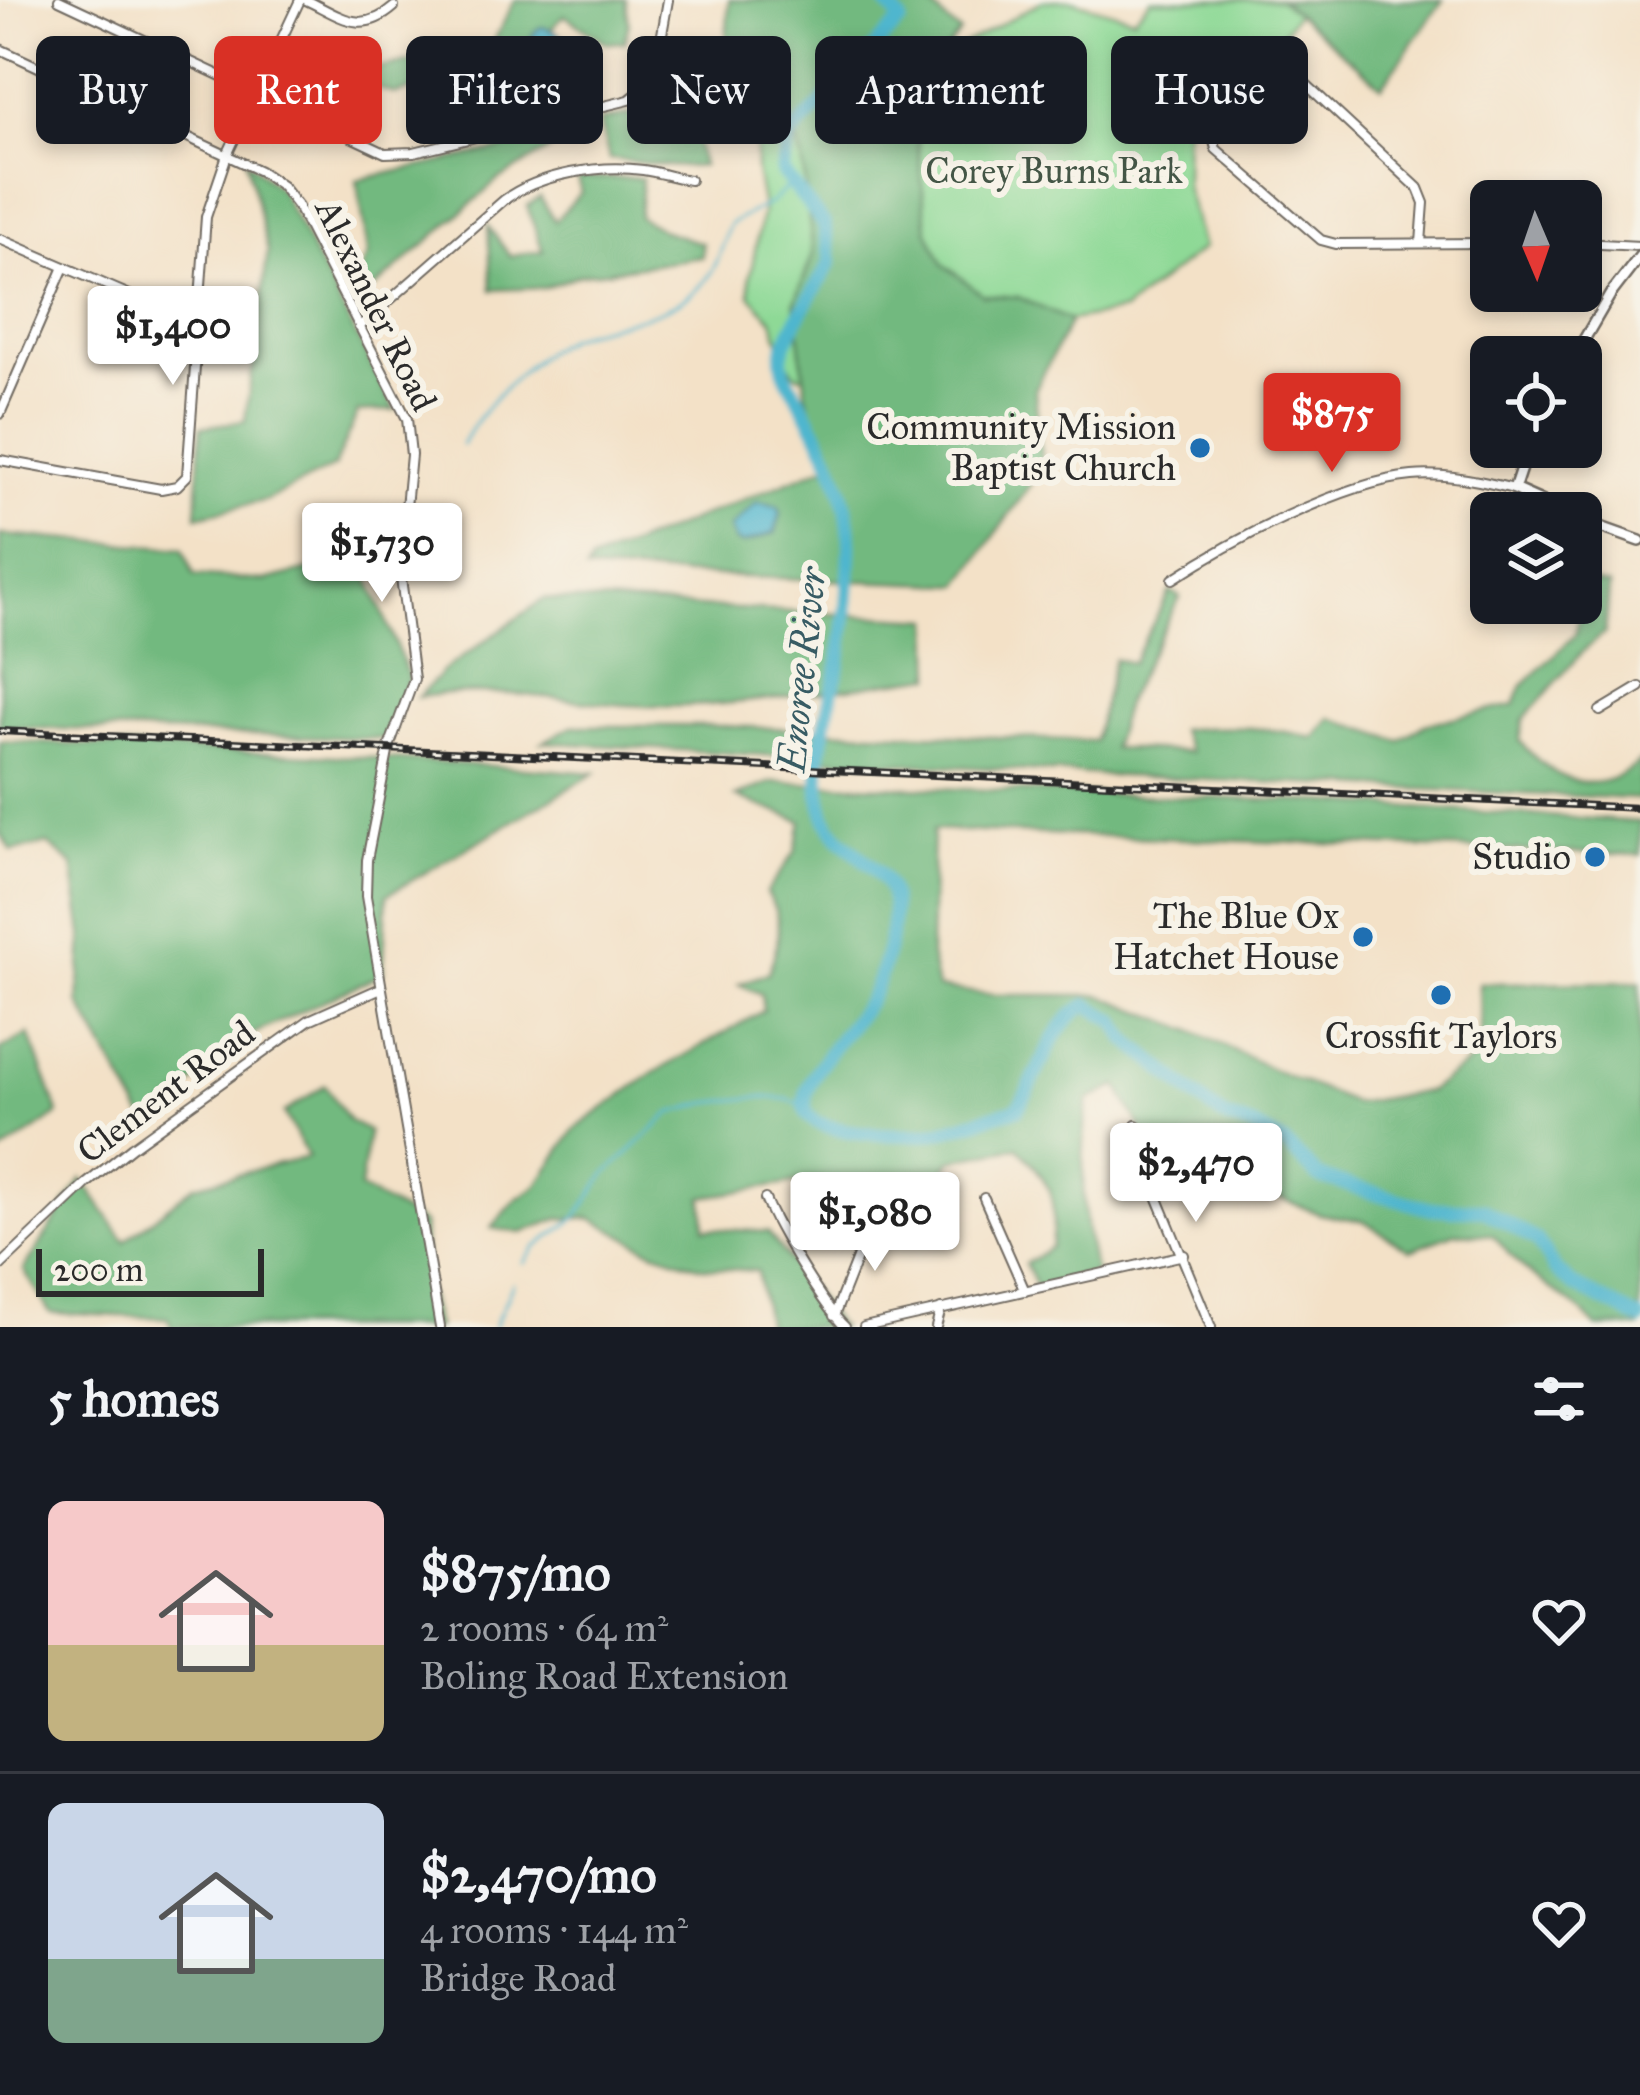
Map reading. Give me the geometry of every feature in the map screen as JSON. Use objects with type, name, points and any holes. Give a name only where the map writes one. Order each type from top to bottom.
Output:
[{"type":"street","points":[[59,0],[214,75]]},
{"type":"street","points":[[285,36],[303,0],[365,23],[379,20],[394,7]]},
{"type":"street","points":[[366,144],[386,153],[414,152],[629,100],[654,80],[668,0]]},
{"type":"street","name":"Alexander Road","points":[[0,49],[274,179],[290,194],[404,413],[411,446],[400,570],[414,679],[391,740],[366,871],[370,932],[440,1327]]},
{"type":"street","points":[[1421,243],[1424,203],[1418,188],[1293,72],[1276,68],[1217,121],[1212,133],[1216,148],[1314,237],[1336,244],[1470,243]]},
{"type":"street","points":[[0,460],[161,489],[181,483],[190,458],[206,217],[232,144]]},
{"type":"street","points":[[359,327],[523,188],[619,169],[690,180]]},
{"type":"street","points":[[0,239],[134,297],[198,302]]},
{"type":"street","points":[[1602,244],[1640,246]]},
{"type":"street","points":[[1586,336],[1640,256]]},
{"type":"street","points":[[0,414],[64,266]]},
{"type":"street","points":[[1514,489],[1521,468]]},
{"type":"street","points":[[1173,579],[1229,543],[1374,482],[1447,476],[1521,492]]},
{"type":"street","points":[[1602,528],[1640,542]]},
{"type":"street","points":[[1600,711],[1640,687]]},
{"type":"street","name":"Clement Road","points":[[0,1266],[86,1184],[150,1135],[309,1021],[381,988]]},
{"type":"street","points":[[1136,1125],[1133,1138],[1211,1327]]},
{"type":"street","points":[[984,1198],[1025,1291]]},
{"type":"street","points":[[765,1199],[774,1222],[845,1327]]},
{"type":"street","points":[[834,1316],[874,1215]]},
{"type":"street","points":[[864,1327],[1184,1256]]},
{"type":"street","points":[[936,1327],[941,1309]]},
{"type":"green space","points":[[515,0],[626,0],[629,23],[624,42],[607,43],[603,36],[564,15],[545,36],[497,36]]},
{"type":"green space","points":[[729,0],[924,0],[960,33],[815,36],[815,144],[918,144],[927,229],[943,264],[983,295],[1018,297],[1070,321],[1035,390],[1042,468],[960,585],[586,571],[591,562],[828,465],[806,393],[795,302],[813,254],[802,158],[791,127],[791,36],[726,36]]},
{"type":"green space","name":"Corey Burns Park","points":[[1071,0],[1134,18],[1151,0],[1280,0],[1297,13],[1280,36],[1111,36],[1111,144],[1186,144],[1185,186],[1203,248],[1123,311],[1070,321],[1018,297],[983,295],[822,445],[812,379],[795,374],[784,357],[773,320],[750,295],[763,209],[756,144],[791,144],[791,36],[750,36],[749,30],[902,8],[936,36],[815,36],[815,144],[1087,144],[1087,36],[980,36],[1042,1]]},
{"type":"green space","points":[[1280,0],[1443,0],[1382,86]]},
{"type":"green space","points":[[406,62],[406,91],[382,90],[382,68]]},
{"type":"green space","points":[[627,115],[627,144],[697,144],[702,166],[609,159],[603,120]]},
{"type":"green space","points":[[526,144],[552,148],[497,181],[368,294],[357,281],[368,253],[357,180]]},
{"type":"green space","points":[[246,160],[280,190],[395,410],[358,412],[334,467],[267,500],[197,516],[201,427],[245,421],[268,251]]},
{"type":"green space","points":[[577,178],[642,178],[639,217],[702,243],[702,257],[578,275],[544,288],[492,290],[488,226],[510,256],[543,251],[527,206],[540,197],[555,221],[581,192]]},
{"type":"green space","points":[[0,535],[183,548],[194,575],[264,581],[361,558],[409,678],[384,739],[0,727]]},
{"type":"green space","points":[[1602,584],[1609,586],[1605,633],[1582,652],[1523,720],[1520,741],[1547,767],[1576,781],[1608,780],[1640,761],[1640,799],[1100,775],[543,742],[572,726],[723,726],[1094,741],[1114,659],[1132,663],[1170,591],[1180,597],[1126,700],[1112,748],[1190,752],[1179,730],[1196,729],[1264,729],[1314,738],[1331,718],[1400,741],[1425,724],[1515,705],[1522,686],[1575,635],[1578,624],[1602,624]]},
{"type":"green space","points":[[544,599],[931,619],[933,676],[685,706],[487,693],[418,697],[443,671]]},
{"type":"green space","points":[[0,741],[595,773],[387,895],[383,973],[251,1035],[146,1123],[79,1003],[83,935],[73,865],[48,844],[12,851],[0,834]]},
{"type":"green space","points":[[772,782],[1323,802],[1640,822],[1640,855],[933,830],[930,955],[937,988],[995,995],[1100,995],[1354,1103],[1429,1091],[1481,1054],[1479,983],[1640,982],[1640,1327],[1597,1327],[1525,1270],[1492,1235],[1455,1233],[1410,1250],[1364,1221],[1319,1214],[1205,1161],[1155,1154],[1118,1086],[1088,1100],[1083,1187],[1096,1273],[1037,1289],[1025,1264],[1051,1247],[1052,1204],[1045,1182],[1018,1147],[951,1160],[938,1184],[934,1214],[873,1210],[821,1179],[703,1197],[705,1228],[768,1232],[842,1327],[767,1327],[757,1271],[701,1267],[653,1251],[591,1218],[558,1219],[522,1233],[491,1228],[517,1199],[537,1186],[575,1129],[649,1076],[763,1011],[761,994],[739,984],[768,973],[778,932],[776,913],[766,893],[795,852],[802,821],[736,797]]},
{"type":"green space","points":[[29,1034],[59,1114],[0,1154],[0,1050]]},
{"type":"green space","points":[[325,1085],[349,1121],[368,1131],[360,1189],[423,1223],[425,1284],[437,1327],[171,1327],[168,1318],[50,1313],[24,1270],[82,1179],[125,1241],[195,1185],[308,1157],[284,1113]]},
{"type":"water","points":[[541,27],[562,36],[532,36]]},
{"type":"water","points":[[757,502],[778,506],[781,513],[775,533],[742,544],[735,541],[730,528]]},
{"type":"waterway","name":"Enoree River","points":[[883,0],[901,20],[789,138],[782,172],[824,224],[831,261],[788,338],[783,365],[837,476],[850,532],[846,615],[821,745],[820,796],[829,825],[886,883],[893,906],[888,949],[874,990],[815,1073],[805,1103],[808,1115],[847,1131],[903,1135],[941,1131],[1017,1109],[1056,1036],[1088,1005],[1116,1021],[1127,1040],[1208,1106],[1285,1144],[1319,1177],[1431,1209],[1483,1209],[1537,1241],[1555,1270],[1573,1285],[1640,1319]]},
{"type":"waterway","points":[[462,445],[498,396],[549,350],[584,332],[668,308],[697,289],[716,264],[730,224],[772,202],[792,183]]},
{"type":"waterway","points":[[524,1263],[535,1248],[576,1218],[606,1174],[671,1113],[760,1097],[803,1105]]},
{"type":"waterway","points":[[494,1327],[513,1283]]},
{"type":"railway","points":[[0,731],[1640,808]]},
{"type":"place","name":"Community Mission Baptist Church","points":[[1200,448]]},
{"type":"place","name":"Studio","points":[[1595,857]]},
{"type":"place","name":"The Blue Ox Hatchet House","points":[[1363,937]]},
{"type":"place","name":"Crossfit Taylors","points":[[1441,995]]}]
